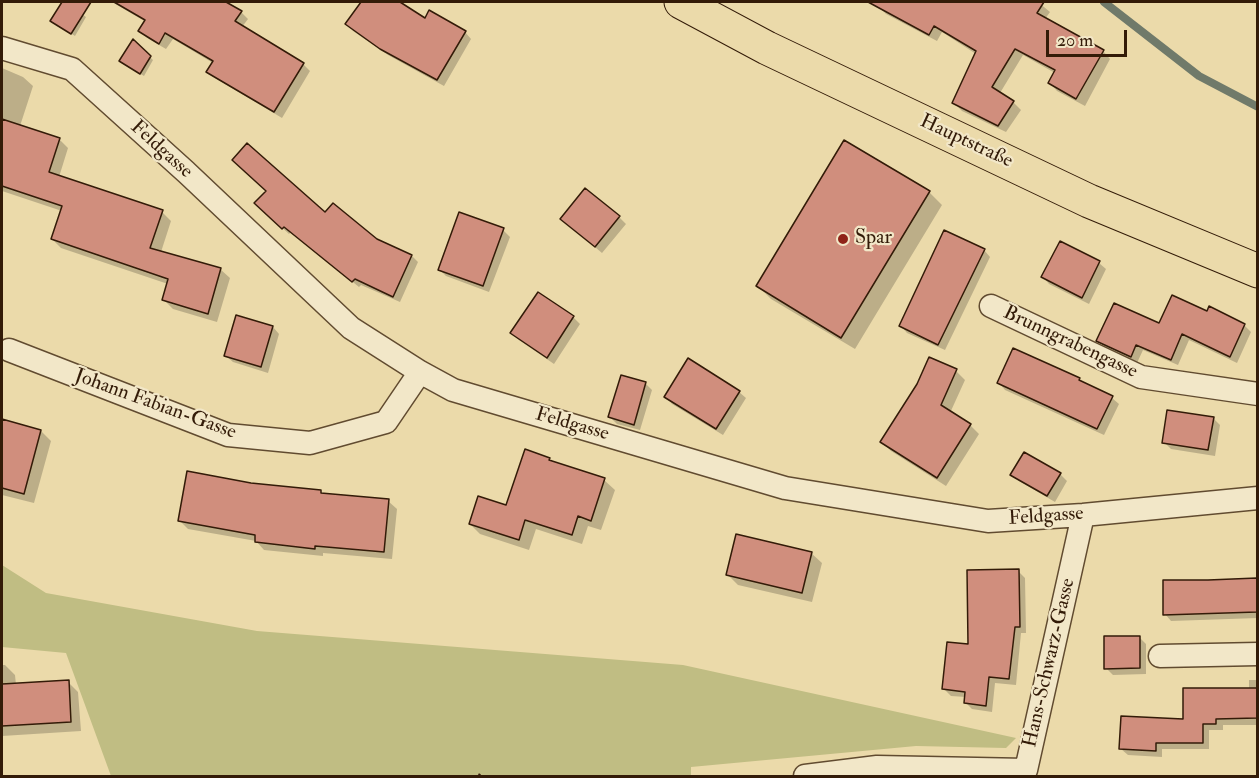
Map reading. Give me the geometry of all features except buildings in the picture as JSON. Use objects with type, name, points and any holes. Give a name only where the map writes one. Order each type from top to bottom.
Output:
[{"type":"main road","name":"Hauptstraße","points":[[681,2],[767,48],[1089,201],[1257,271]]},
{"type":"street","name":"Feldgasse","points":[[2,48],[72,69],[186,172],[351,328],[453,390],[785,488],[988,521],[1083,515],[1257,498]]},
{"type":"street","name":"Brunngrabengasse","points":[[991,306],[1141,377],[1257,394]]},
{"type":"street","name":"Johann Fabian-Gasse","points":[[9,350],[228,435],[310,443],[386,422],[420,372]]},
{"type":"street","name":"Hans-Schwarz-Gasse","points":[[805,777],[877,767],[1026,771],[1083,515]]},
{"type":"street","points":[[1160,656],[1257,654]]},
{"type":"shaded area","points":[[2,565],[46,593],[257,631],[683,665],[1016,738],[1006,748],[916,746],[691,767],[691,776],[111,776],[66,653],[2,647]]},
{"type":"waterway","points":[[1104,2],[1199,76],[1258,107]]},
{"type":"place","name":"Spar","points":[[843,239]]}]
